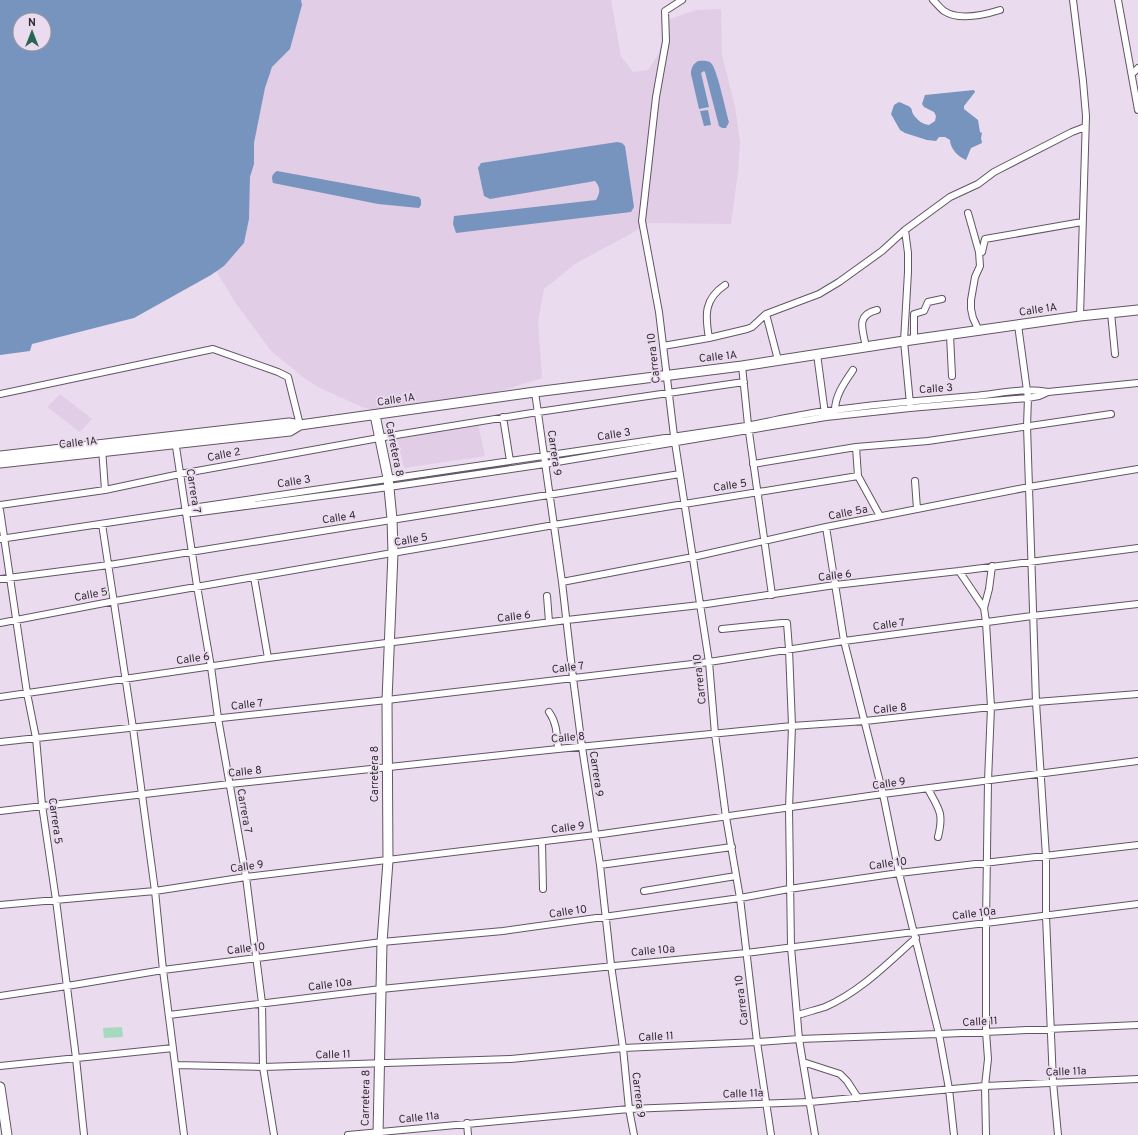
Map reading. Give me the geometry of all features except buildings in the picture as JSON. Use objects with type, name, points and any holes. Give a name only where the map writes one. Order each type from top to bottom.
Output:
[{"type":"street","name":"Carrera 10","points":[[682,0],[665,11],[666,41],[656,97],[642,221],[659,312],[668,392],[709,662],[715,734],[726,817],[740,898],[757,1042],[771,1135]]},
{"type":"street","points":[[933,0],[942,10],[958,16],[974,15],[1000,10]]},
{"type":"street","points":[[1073,0],[1086,116],[1080,316]]},
{"type":"street","points":[[1118,0],[1138,110]]},
{"type":"street","points":[[1132,74],[1138,68]]},
{"type":"street","points":[[663,346],[709,338],[747,329],[752,327],[766,314],[819,294],[882,251],[905,230],[950,197],[978,184],[1001,168],[1072,132],[1085,127]]},
{"type":"street","points":[[968,213],[979,252],[980,266],[975,277],[971,300],[972,314],[979,331]]},
{"type":"street","points":[[979,252],[982,252],[985,239],[1082,222]]},
{"type":"street","points":[[905,230],[908,253],[908,272],[904,341],[910,404]]},
{"type":"street","points":[[709,338],[706,322],[708,308],[712,297],[725,285]]},
{"type":"street","points":[[914,340],[914,314],[924,311],[928,302],[942,299]]},
{"type":"street","points":[[866,347],[862,319],[864,315],[877,310]]},
{"type":"street","name":"Calle 1A","points":[[0,456],[290,431],[300,425],[535,392],[742,366],[1080,316],[1138,310]]},
{"type":"street","points":[[1111,313],[1115,354]]},
{"type":"street","points":[[766,314],[778,360]]},
{"type":"street","points":[[1018,325],[1028,398],[1027,426],[1032,616],[1040,774],[1046,856],[1046,916],[1052,1029],[1053,1082],[1058,1135]]},
{"type":"street","points":[[950,335],[952,376]]},
{"type":"street","points":[[0,394],[214,350],[278,372],[288,377],[300,425]]},
{"type":"street","points":[[817,354],[826,414]]},
{"type":"street","points":[[742,366],[757,492],[772,595]]},
{"type":"street","points":[[836,413],[836,404],[842,385],[853,370]]},
{"type":"street","name":"Calle 2","points":[[0,505],[105,490],[180,474],[503,417],[744,382]]},
{"type":"street","name":"Calle 3","points":[[2,539],[186,512],[193,513],[388,483],[510,461],[749,428],[826,414],[1036,390],[1048,392],[1138,383]]},
{"type":"street","name":"Carrera 9","points":[[535,392],[562,582],[582,747],[600,865],[611,965],[623,1048],[629,1109],[634,1135]]},
{"type":"street","name":"Calle 3","points":[[910,404],[1028,398],[1039,396],[1048,392]]},
{"type":"street","points":[[754,464],[856,448],[928,441],[1111,414]]},
{"type":"street","name":"Carretera 8","points":[[375,415],[388,483],[392,519],[393,553],[388,643],[387,700],[388,861],[382,942],[378,1134]]},
{"type":"street","points":[[503,417],[510,461]]},
{"type":"street","name":"Calle 3","points":[[186,512],[192,508],[545,464],[675,439]]},
{"type":"street","name":"Carrera 7","points":[[175,440],[218,718],[246,877],[262,1003],[263,1067],[274,1135]]},
{"type":"street","points":[[102,448],[105,490]]},
{"type":"street","name":"Calle 1A","points":[[0,463],[102,448]]},
{"type":"street","points":[[856,448],[858,476],[880,516]]},
{"type":"street","name":"Calle 5a","points":[[562,582],[693,557],[880,516],[1029,487],[1138,468]]},
{"type":"street","name":"Calle 4","points":[[0,579],[109,565],[680,474]]},
{"type":"street","name":"Calle 5","points":[[0,623],[197,586],[554,525],[858,476]]},
{"type":"street","points":[[915,481],[917,509]]},
{"type":"street","name":"Carrera 5","points":[[0,510],[2,539],[10,578],[15,620],[36,738],[42,805],[67,986],[84,1135]]},
{"type":"street","points":[[102,524],[115,601],[155,891],[163,970],[184,1135]]},
{"type":"street","points":[[826,527],[844,641],[883,794],[899,872],[939,1034],[949,1089],[954,1135]]},
{"type":"street","name":"Calle 6","points":[[0,697],[268,658],[549,622],[700,605],[835,585],[1138,548]]},
{"type":"street","points":[[986,1135],[985,1086],[988,1059],[986,1032],[986,923],[988,781],[991,708],[984,608],[989,589],[992,566]]},
{"type":"street","points":[[959,571],[984,608]]},
{"type":"street","points":[[254,577],[268,658]]},
{"type":"street","points":[[547,596],[549,622]]},
{"type":"street","name":"Calle 7","points":[[0,742],[387,700],[709,662],[844,641],[1032,616],[1138,604]]},
{"type":"street","points":[[722,629],[785,622],[790,649],[792,726],[789,808],[789,889],[791,946],[799,1039],[815,1135]]},
{"type":"street","name":"Calle 8","points":[[0,811],[230,784],[558,749],[792,726],[865,721],[1036,702],[1138,694]]},
{"type":"street","points":[[549,712],[556,727],[558,749]]},
{"type":"street","name":"Calle 9","points":[[0,905],[155,891],[246,877],[595,835],[883,794],[1138,761]]},
{"type":"street","points":[[928,789],[941,814],[941,826],[938,837]]},
{"type":"street","points":[[542,842],[543,888]]},
{"type":"street","name":"Calle 10","points":[[0,996],[163,970],[382,942],[503,931],[606,917],[740,898],[899,872],[1138,845]]},
{"type":"street","points":[[600,865],[732,847]]},
{"type":"street","points":[[644,891],[736,876]]},
{"type":"street","name":"Calle 10a","points":[[169,1015],[381,989],[611,965],[746,953],[791,946],[915,934],[986,923],[1138,904]]},
{"type":"street","points":[[798,1015],[824,1007],[866,982],[915,934]]},
{"type":"street","name":"Calle 11","points":[[175,1065],[263,1067],[511,1059],[623,1048],[1138,1025]]},
{"type":"street","points":[[0,1066],[173,1048]]},
{"type":"street","points":[[803,1062],[835,1071],[840,1074],[847,1081],[858,1098]]},
{"type":"street","name":"Calle 11a","points":[[348,1135],[378,1134],[629,1109],[810,1102],[985,1086],[1138,1079]]},
{"type":"street","points":[[0,1088],[7,1135]]},
{"type":"street","points":[[467,1124],[468,1135]]},
{"type":"shaded area","points":[[301,0],[611,0],[621,56],[633,72],[648,70],[658,55],[670,19],[696,10],[721,9],[722,55],[735,106],[740,142],[738,172],[731,224],[648,223],[575,264],[544,289],[538,321],[542,378],[491,394],[450,402],[374,410],[362,407],[320,388],[304,378],[271,351],[235,302],[216,271],[224,266],[244,243],[249,219],[250,177],[254,164],[254,143],[265,88],[272,67],[290,49],[302,5]]},
{"type":"shaded area","points":[[60,394],[92,419],[80,432],[47,407]]},
{"type":"shaded area","points":[[478,424],[485,456],[404,468],[397,439]]},
{"type":"green space","points":[[122,1027],[123,1037],[104,1038],[103,1028]]},
{"type":"water","points":[[0,0],[301,0],[302,5],[290,49],[272,67],[265,88],[254,143],[254,164],[250,177],[249,219],[244,243],[224,266],[211,275],[134,318],[32,344],[30,351],[0,355]]},
{"type":"water","points":[[698,61],[708,61],[711,63],[719,81],[729,122],[726,128],[719,126],[704,71],[701,73],[709,107],[699,109],[691,74],[693,66]]},
{"type":"water","points":[[974,90],[975,92],[964,106],[964,109],[978,120],[980,132],[982,133],[982,143],[971,148],[966,160],[955,152],[951,146],[950,140],[945,137],[939,137],[936,141],[927,140],[900,130],[891,114],[894,105],[899,102],[911,108],[916,118],[924,124],[929,125],[935,121],[936,116],[934,112],[924,107],[922,104],[925,95]]},
{"type":"water","points":[[708,110],[711,125],[704,126],[700,111]]},
{"type":"water","points":[[617,142],[622,143],[625,146],[634,207],[631,212],[456,233],[453,224],[454,216],[596,200],[599,193],[599,188],[595,181],[490,199],[484,196],[478,168],[481,163]]},
{"type":"water","points":[[277,171],[419,197],[421,200],[421,205],[419,208],[378,204],[273,183],[272,176]]}]
